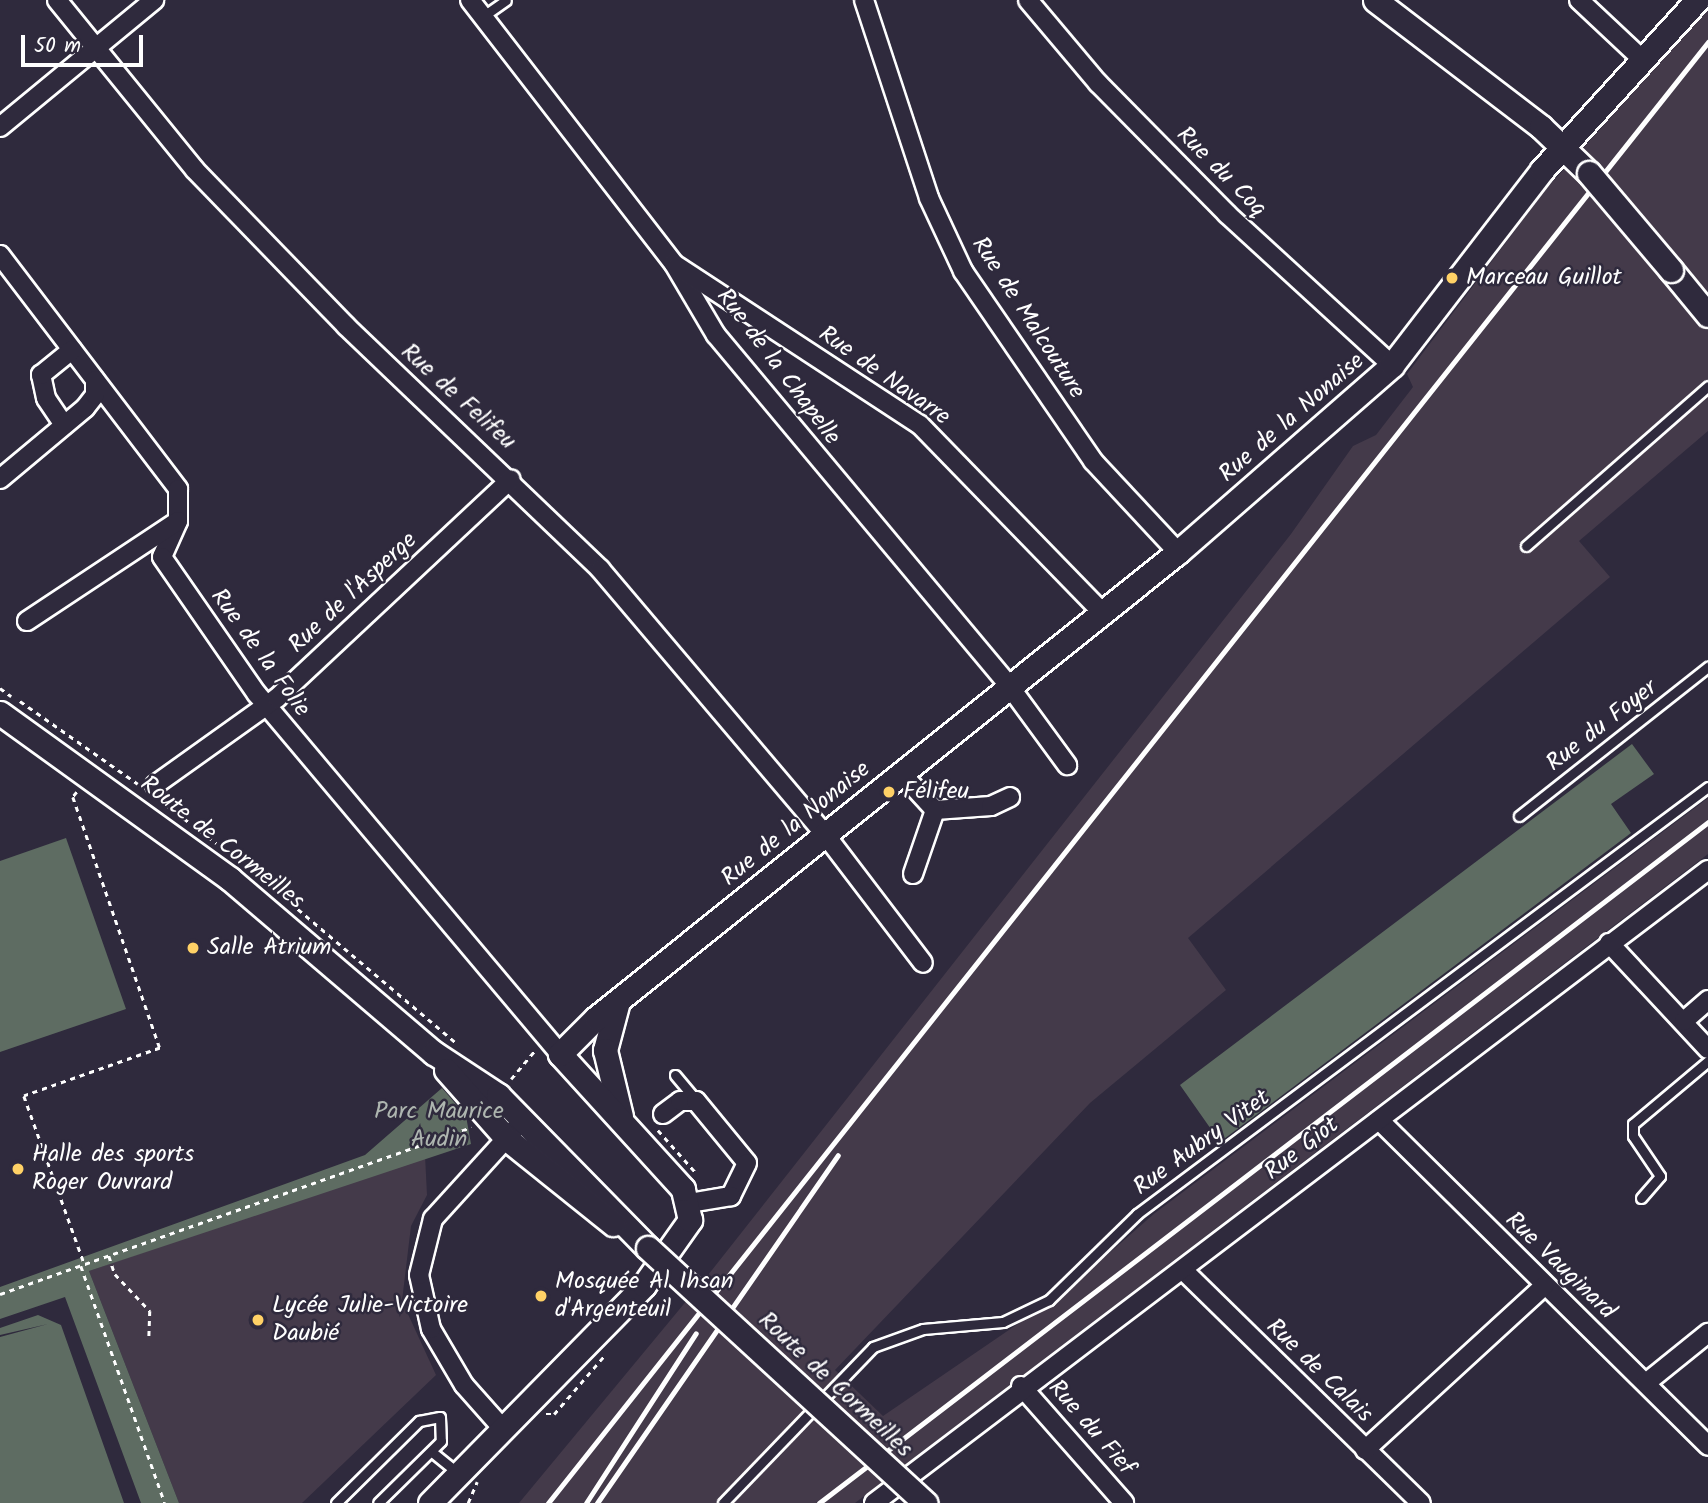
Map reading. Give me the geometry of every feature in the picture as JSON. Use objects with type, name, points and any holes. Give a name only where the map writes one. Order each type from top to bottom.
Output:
[{"type":"main road","points":[[1375,0],[1563,146],[1589,173],[1708,315]]},
{"type":"main road","name":"Rue de la Nonaise","points":[[552,1047],[617,1005],[824,833],[1103,613],[1178,552],[1392,365],[1563,146],[1696,0]]},
{"type":"main road","name":"Route de Cormeilles","points":[[0,713],[230,879],[434,1054],[498,1095],[648,1248],[925,1503]]},
{"type":"main road","points":[[617,1005],[605,1050],[621,1116]]},
{"type":"main road","points":[[430,1503],[644,1285],[687,1230],[689,1203],[621,1116],[552,1047]]},
{"type":"main road","name":"Route de Cormeilles","points":[[434,1054],[507,1139],[648,1248]]},
{"type":"street","name":"Rue de Felifeu","points":[[57,0],[148,119],[327,307],[511,479],[600,569],[824,833],[923,963]]},
{"type":"street","points":[[0,127],[154,0]]},
{"type":"street","name":"Rue de la Chapelle","points":[[470,0],[674,264],[716,335],[1010,687]]},
{"type":"street","name":"Rue de Malcouture","points":[[864,0],[929,198],[963,271],[1093,461],[1178,552]]},
{"type":"street","name":"Rue du Coq","points":[[1027,0],[1098,83],[1218,205],[1392,365]]},
{"type":"street","points":[[1579,0],[1643,60]]},
{"type":"street","name":"Rue de la Folie","points":[[0,255],[178,489],[178,521],[162,557],[266,706],[552,1047]]},
{"type":"street","name":"Rue de Navarre","points":[[674,264],[920,425],[1103,613]]},
{"type":"street","points":[[64,425],[46,398],[41,375],[72,350]]},
{"type":"street","points":[[0,479],[95,395],[95,380]]},
{"type":"street","name":"Rue de l'Asperge","points":[[155,785],[266,706],[511,479]]},
{"type":"street","points":[[27,621],[178,521]]},
{"type":"street","points":[[1010,687],[1067,765]]},
{"type":"street","points":[[901,773],[935,810]]},
{"type":"street","points":[[935,810],[990,806],[1010,797]]},
{"type":"street","points":[[913,874],[935,810]]},
{"type":"street","name":"Rue Giot","points":[[874,1503],[1021,1386],[1185,1272],[1609,943],[1708,870]]},
{"type":"street","points":[[1609,943],[1708,1049]]},
{"type":"street","points":[[1684,1021],[1708,1000]]},
{"type":"street","points":[[663,1114],[680,1101],[696,1101],[744,1155],[747,1175],[731,1196],[689,1203]]},
{"type":"street","points":[[503,1430],[464,1385],[431,1329],[419,1275],[433,1219],[524,1119]]},
{"type":"street","name":"Rue Vauginard","points":[[1379,1120],[1708,1446]]},
{"type":"street","name":"Rue de Calais","points":[[1185,1272],[1421,1503]]},
{"type":"street","points":[[1365,1450],[1544,1286]]},
{"type":"street","points":[[1646,1383],[1708,1334]]},
{"type":"street","name":"Rue du Fief","points":[[1021,1386],[1124,1503]]},
{"type":"lane","points":[[482,17],[506,0]]},
{"type":"lane","points":[[1526,547],[1708,386]]},
{"type":"lane","name":"Rue du Foyer","points":[[1519,816],[1708,667]]},
{"type":"lane","name":"Rue Aubry Vitet","points":[[723,1503],[873,1347],[923,1329],[1003,1322],[1049,1300],[1137,1214],[1708,787]]},
{"type":"lane","points":[[1641,1198],[1660,1176],[1633,1136],[1633,1124],[1708,1061]]},
{"type":"lane","points":[[675,1075],[696,1101]]},
{"type":"lane","points":[[336,1503],[433,1414],[444,1433],[432,1452],[378,1503]]},
{"type":"lane","points":[[432,1452],[459,1474]]},
{"type":"path","points":[[81,786],[73,797],[160,1048],[24,1096],[165,1503]]},
{"type":"path","points":[[498,1095],[552,1047]]},
{"type":"path","points":[[0,1294],[468,1131]]},
{"type":"path","points":[[109,1256],[115,1274],[150,1311],[149,1338]]},
{"type":"shaded area","points":[[1708,9],[1708,431],[1579,541],[1610,577],[1188,938],[1226,990],[1090,1103],[835,1370],[883,1416],[1066,1291],[1155,1213],[1708,798],[1708,854],[855,1503],[519,1503],[712,1270],[1291,534],[1353,446],[1376,435],[1413,387],[1407,374],[1546,189]]},
{"type":"shaded area","name":"Lycée Julie-Victoire Daubié","points":[[425,1155],[427,1195],[411,1226],[402,1301],[436,1375],[302,1503],[179,1503],[89,1271]]},
{"type":"green space","points":[[1632,744],[1654,774],[1611,804],[1631,833],[1220,1142],[1180,1085]]},
{"type":"green space","points":[[66,838],[126,1009],[0,1052],[0,861]]},
{"type":"green space","name":"Parc Maurice Audin","points":[[442,1088],[466,1116],[471,1144],[89,1271],[179,1503],[141,1503],[65,1297],[0,1319],[0,1287],[365,1155]]},
{"type":"green space","points":[[38,1315],[61,1325],[124,1503],[0,1503],[0,1337],[48,1324],[0,1335],[0,1328]]},
{"type":"railway","points":[[548,1503],[1708,42]]},
{"type":"railway","points":[[819,1503],[1708,822]]},
{"type":"railway","points":[[597,1503],[838,1155]]},
{"type":"railway","points":[[586,1503],[696,1333]]},
{"type":"place","name":"Marceau Guillot","points":[[1452,278]]},
{"type":"place","name":"Félifeu","points":[[889,792]]},
{"type":"place","name":"Salle Atrium","points":[[193,948]]},
{"type":"place","name":"Halle des sports Roger Ouvrard","points":[[18,1169]]},
{"type":"place","name":"Mosquée Al Ihsan d'Argenteuil","points":[[541,1296]]},
{"type":"place","name":"Lycée Julie-Victoire Daubié","points":[[258,1320]]}]
